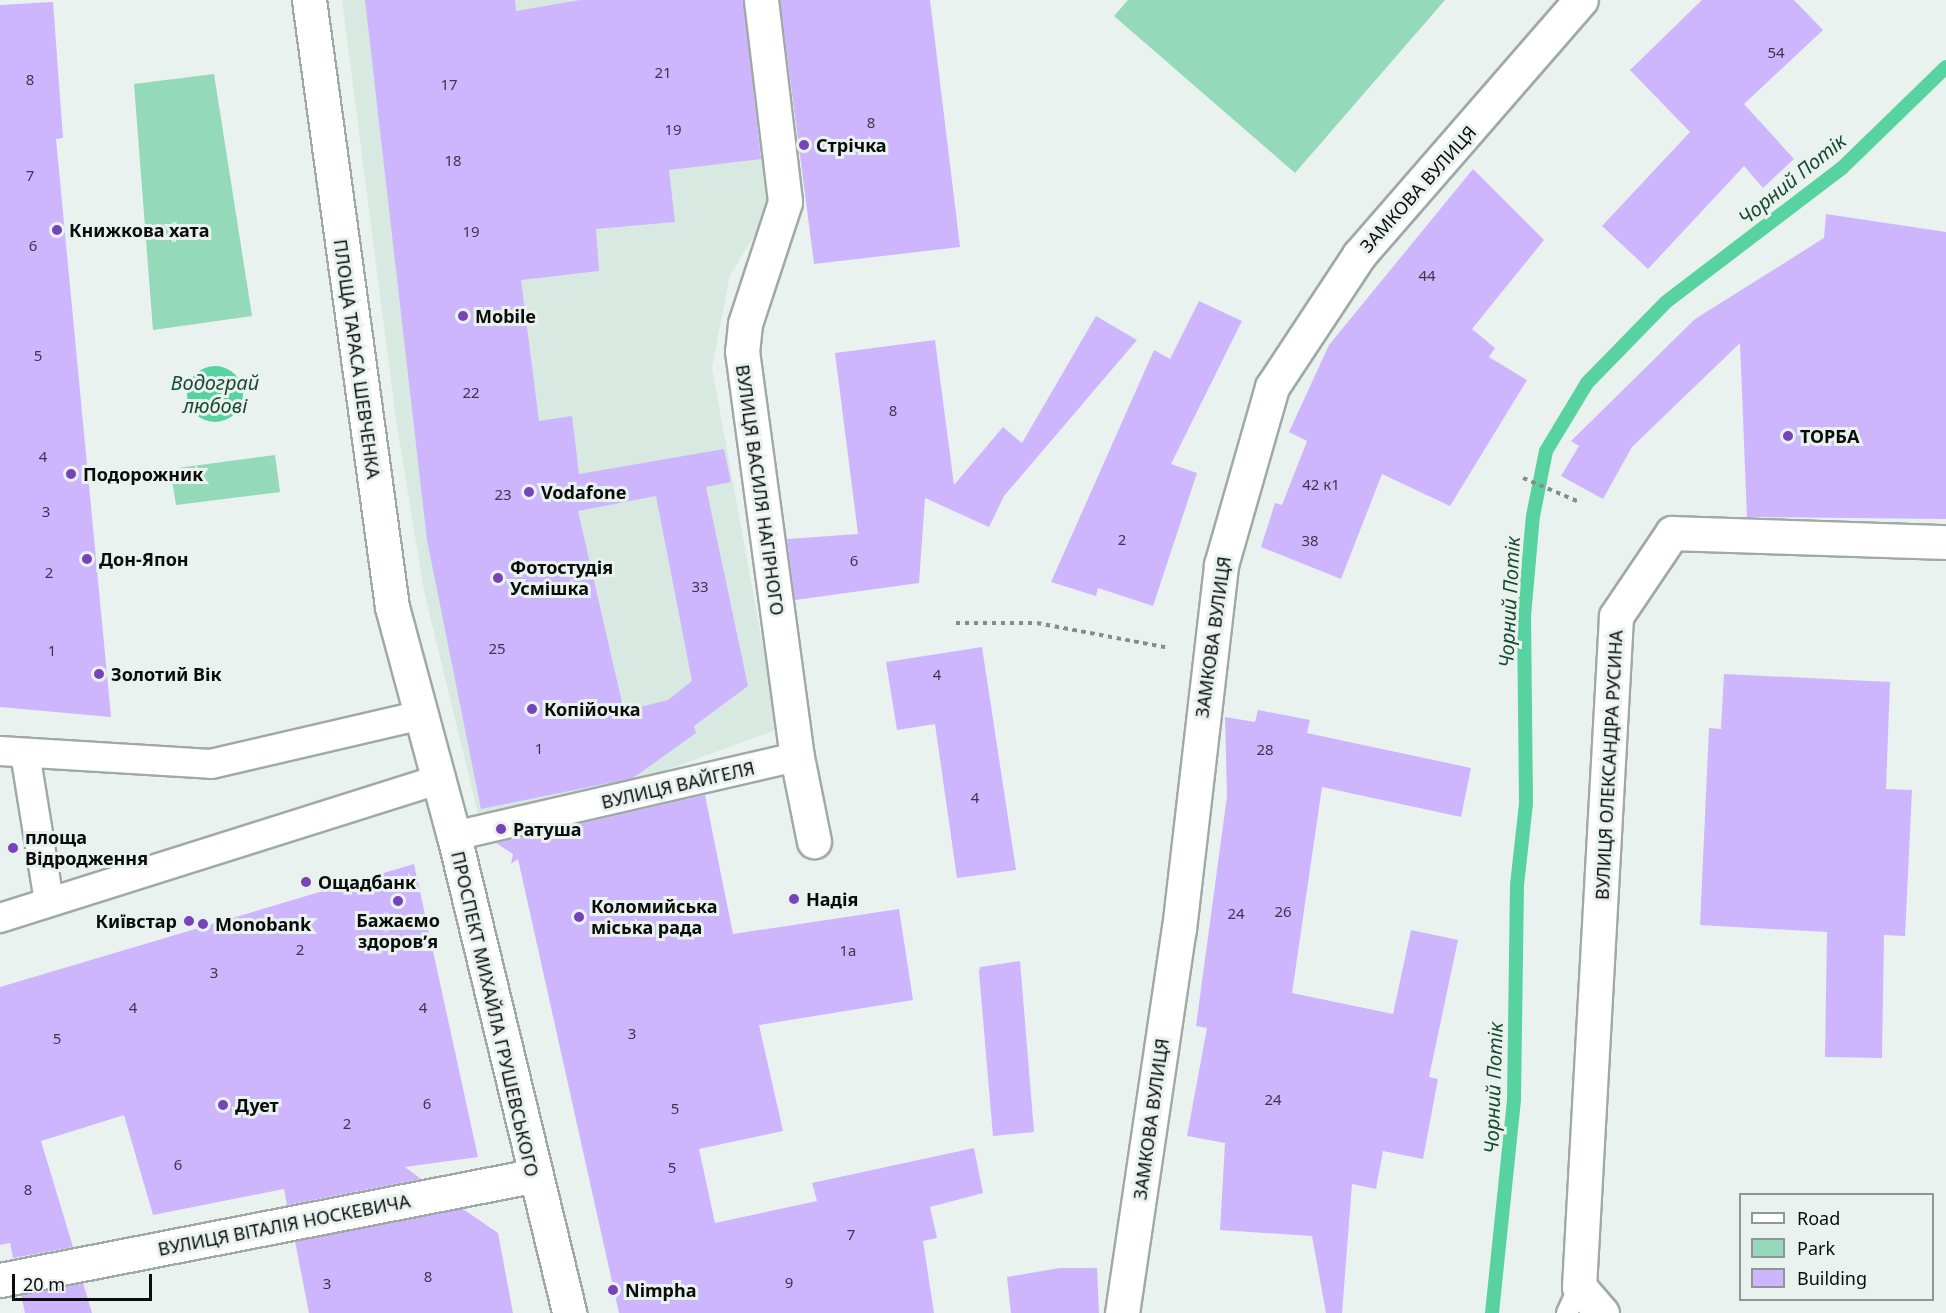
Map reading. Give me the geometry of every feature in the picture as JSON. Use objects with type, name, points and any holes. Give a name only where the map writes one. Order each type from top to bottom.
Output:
[{"type":"main road","name":"ПЛОЩА ТАРАСА ШЕВЧЕНКА","points":[[309,0],[382,552],[421,715]]},
{"type":"main road","name":"ВУЛИЦЯ ВАСИЛЯ НАГІРНОГО","points":[[761,0],[785,202],[745,324],[742,351],[797,757],[814,841]]},
{"type":"main road","name":"ЗАМКОВА ВУЛИЦЯ","points":[[1122,1313],[1179,929],[1221,565],[1272,387],[1359,255],[1581,0]]},
{"type":"main road","name":"ВУЛИЦЯ ОЛЕКСАНДРА РУСИНА","points":[[1573,1300],[1616,615],[1672,533],[1946,542]]},
{"type":"main road","name":"ПРОСПЕКТ МИХАЙЛА ГРУШЕВСЬКОГО","points":[[421,715],[454,836],[532,1176],[568,1313]]},
{"type":"main road","name":"ВУЛИЦЯ ВІТАЛІЯ НОСКЕВИЧА","points":[[0,1280],[532,1176]]},
{"type":"main road","points":[[1573,1300],[1602,1313]]},
{"type":"street","points":[[49,901],[12,752],[211,764],[421,715]]},
{"type":"street","name":"ВУЛИЦЯ ВАЙГЕЛЯ","points":[[454,836],[797,757]]},
{"type":"street","points":[[0,918],[439,780]]},
{"type":"path","points":[[1523,478],[1577,501]]},
{"type":"path","points":[[956,623],[1037,624],[1166,648]]},
{"type":"shaded area","points":[[342,0],[757,0],[782,191],[730,275],[712,368],[778,729],[631,783],[478,814],[424,591],[397,427]]},
{"type":"green space","points":[[1128,0],[1445,0],[1295,173],[1114,16]]},
{"type":"green space","points":[[214,74],[252,316],[153,330],[134,84]]},
{"type":"green space","points":[[275,455],[280,492],[176,505],[170,469]]},
{"type":"water","name":"Водограй любові","points":[[215,366],[230,371],[238,379],[243,394],[238,409],[230,417],[215,422],[200,417],[192,409],[187,394],[192,379],[200,371]]},
{"type":"building","points":[[365,0],[515,0],[516,11],[580,0],[743,0],[761,159],[669,170],[675,222],[596,229],[599,271],[521,280],[539,421],[572,416],[579,474],[724,449],[731,482],[706,487],[748,686],[694,726],[696,733],[633,778],[481,809],[427,540]],"holes":[[[656,496],[692,681],[668,700],[624,711],[578,511]]]},
{"type":"building","points":[[780,0],[930,0],[960,247],[814,264]]},
{"type":"building","points":[[1702,0],[1794,0],[1823,30],[1744,104],[1794,159],[1763,188],[1744,166],[1648,269],[1602,226],[1690,132],[1630,70]]},
{"type":"building","points":[[53,2],[63,138],[56,139],[111,717],[0,707],[0,5]]},
{"type":"building","points":[[1473,169],[1544,240],[1472,329],[1495,348],[1489,357],[1527,380],[1450,506],[1382,474],[1341,579],[1261,547],[1275,503],[1282,505],[1307,441],[1289,432],[1329,345]]},
{"type":"building","points":[[1826,214],[1946,232],[1946,519],[1747,517],[1740,343],[1632,447],[1603,499],[1561,476],[1579,446],[1571,441],[1695,319],[1824,238]]},
{"type":"building","points":[[1199,301],[1242,321],[1171,464],[1197,473],[1153,606],[1098,588],[1096,596],[1051,582],[1154,350],[1170,359]]},
{"type":"building","points":[[1096,316],[1137,340],[1004,496],[989,527],[925,498],[919,583],[795,600],[787,539],[858,534],[835,353],[935,340],[954,485],[1003,427],[1022,443]]},
{"type":"building","points":[[982,647],[1016,870],[957,878],[935,724],[897,730],[886,662]]},
{"type":"building","points":[[1724,674],[1890,682],[1886,789],[1912,790],[1905,936],[1884,935],[1882,1058],[1825,1057],[1827,932],[1700,925],[1709,728],[1721,729]]},
{"type":"building","points":[[1258,710],[1310,720],[1307,733],[1471,768],[1461,817],[1322,787],[1292,993],[1393,1014],[1411,930],[1458,940],[1429,1077],[1438,1079],[1423,1159],[1383,1151],[1376,1189],[1352,1184],[1342,1313],[1326,1313],[1312,1236],[1220,1230],[1225,1143],[1187,1136],[1207,1028],[1196,1026],[1227,796],[1225,717],[1255,722]]},
{"type":"building","points":[[705,795],[733,934],[899,909],[913,1000],[759,1025],[783,1131],[699,1149],[715,1223],[817,1201],[812,1183],[974,1148],[983,1193],[930,1207],[937,1238],[923,1241],[934,1313],[619,1313],[518,859],[511,864],[513,854],[496,843]]},
{"type":"building","points":[[414,864],[478,1157],[405,1167],[421,1179],[287,1205],[284,1189],[153,1215],[124,1115],[41,1141],[73,1247],[13,1258],[10,1243],[0,1245],[0,987]]},
{"type":"building","points":[[1020,961],[1034,1132],[993,1136],[979,972],[980,967]]},
{"type":"building","points":[[463,1209],[498,1233],[513,1313],[309,1313],[295,1241]]},
{"type":"building","points":[[1060,1268],[1097,1268],[1099,1313],[1011,1313],[1007,1277]]},
{"type":"building","points":[[83,1283],[92,1313],[25,1313],[21,1295]]},
{"type":"waterway","name":"Чорний Потік","points":[[1492,1313],[1514,1099],[1517,885],[1526,804],[1524,616],[1533,516],[1546,451],[1587,383],[1666,302],[1842,168],[1946,67]]},
{"type":"place","name":"Стрічка","points":[[804,145]]},
{"type":"place","name":"Книжкова хата","points":[[57,230]]},
{"type":"place","name":"Mobile","points":[[463,316]]},
{"type":"place","name":"ТОРБА","points":[[1788,436]]},
{"type":"place","name":"Подорожник","points":[[71,474]]},
{"type":"place","name":"Vodafone","points":[[529,492]]},
{"type":"place","name":"Дон-Япон","points":[[87,559]]},
{"type":"place","name":"Фотостудія Усмішка","points":[[498,578]]},
{"type":"place","name":"Золотий Вік","points":[[99,674]]},
{"type":"place","name":"Копійочка","points":[[532,709]]},
{"type":"place","name":"Ратуша","points":[[501,829]]},
{"type":"place","name":"площа Відродження","points":[[13,848]]},
{"type":"place","name":"Ощадбанк","points":[[306,882]]},
{"type":"place","name":"Надія","points":[[794,899]]},
{"type":"place","name":"Бажаємо здоровʼя","points":[[398,901]]},
{"type":"place","name":"Коломийська міська рада","points":[[579,917]]},
{"type":"place","name":"Київстар","points":[[189,921]]},
{"type":"place","name":"Monobank","points":[[203,924]]},
{"type":"place","name":"Дует","points":[[223,1105]]},
{"type":"place","name":"Nimpha","points":[[613,1290]]}]
